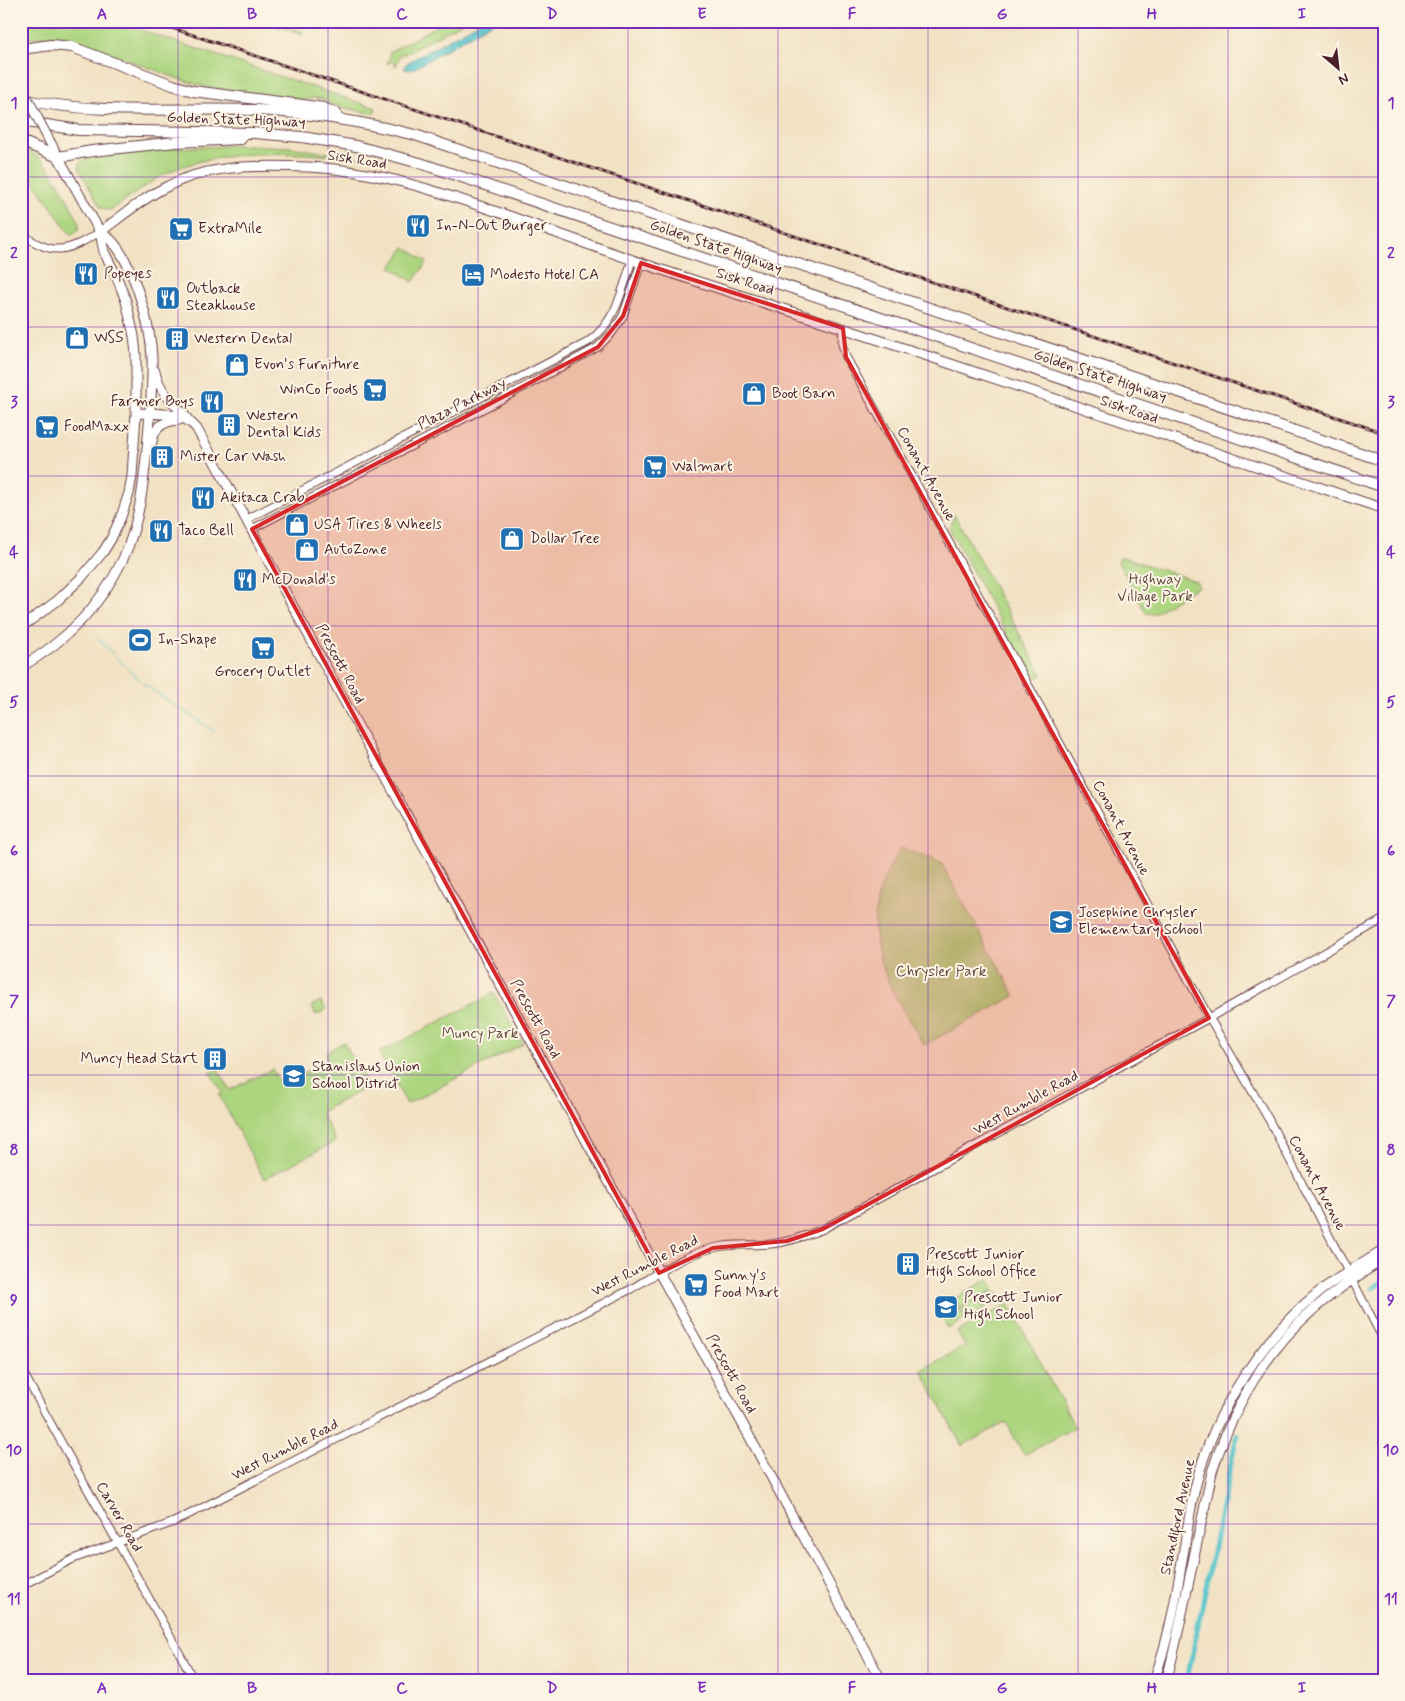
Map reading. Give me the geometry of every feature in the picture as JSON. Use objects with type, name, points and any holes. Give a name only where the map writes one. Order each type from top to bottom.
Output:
[{"type":"highway","points":[[21,49],[51,45],[72,47],[193,91],[313,107],[366,123]]},
{"type":"highway","name":"Golden State Highway","points":[[21,99],[46,105],[99,108],[264,111],[322,116],[366,123],[415,135],[1384,461]]},
{"type":"highway","name":"Golden State Highway","points":[[21,121],[78,130],[254,133],[302,137],[356,146],[420,163],[1384,487]]},
{"type":"highway","points":[[21,141],[58,156],[176,142],[242,139],[287,140],[420,163]]},
{"type":"main road","points":[[21,86],[100,232],[104,252],[116,275],[126,301],[134,336],[137,373],[132,476],[129,493],[121,517],[110,539],[93,565],[57,601],[21,627]]},
{"type":"main road","name":"Sisk Road","points":[[100,232],[163,188],[207,172],[248,167],[322,168],[369,174],[425,188],[637,261],[843,328],[1384,510]]},
{"type":"main road","points":[[100,232],[112,240],[132,275],[148,330],[152,358],[150,414],[141,501]]},
{"type":"main road","name":"Prescott Road","points":[[152,358],[156,375],[165,394],[198,430],[383,772],[882,1680]]},
{"type":"main road","points":[[136,413],[176,416],[190,421]]},
{"type":"main road","points":[[21,667],[44,653],[65,636],[100,597],[119,567],[135,526],[150,474],[152,440],[156,430],[168,422],[176,420],[190,421]]},
{"type":"main road","name":"Standiford Avenue","points":[[1165,1680],[1212,1472],[1238,1407],[1251,1384],[1292,1330],[1315,1307],[1384,1250]]},
{"type":"main road","name":"Standiford Avenue","points":[[1154,1680],[1167,1641],[1196,1485],[1207,1450],[1229,1401],[1254,1360],[1267,1343],[1314,1296],[1384,1259]]},
{"type":"main road","points":[[1171,1659],[1170,1649],[1175,1621],[1172,1615]]},
{"type":"street","points":[[21,233],[33,242],[47,247],[63,249],[75,247],[100,232]]},
{"type":"street","name":"Plaza Parkway","points":[[247,519],[588,342],[610,320],[637,261]]},
{"type":"street","name":"Plaza Parkway","points":[[252,529],[502,400],[598,347],[612,333],[623,316],[637,261]]},
{"type":"street","name":"Conant Avenue","points":[[843,328],[842,344],[846,357],[1030,688],[1209,1018],[1269,1120],[1384,1341]]},
{"type":"street","name":"West Rumble Road","points":[[21,1586],[62,1564],[119,1542],[152,1532],[174,1522],[631,1289],[692,1255],[730,1245],[787,1241],[823,1229],[1209,1018],[1384,919]]},
{"type":"street","name":"Carver Road","points":[[21,1368],[194,1680]]},
{"type":"highlighted area","points":[[641,263],[843,328],[846,357],[1209,1018],[823,1229],[787,1241],[713,1248],[659,1273],[252,529],[598,347],[623,316]]},
{"type":"green space","points":[[21,21],[113,21],[376,108],[374,114],[327,104],[323,99],[313,98],[307,100],[205,87],[73,39],[49,36],[21,39]]},
{"type":"green space","points":[[263,21],[272,21],[303,32],[302,35]]},
{"type":"green space","points":[[445,21],[464,21],[409,52],[400,55],[396,66],[395,62],[390,61],[389,64],[387,63],[390,52]]},
{"type":"green space","points":[[246,145],[290,147],[358,158],[266,154],[242,155],[196,162],[160,177],[115,208],[109,210],[101,208],[79,166],[81,161],[95,155],[172,148]]},
{"type":"green space","points":[[21,146],[31,152],[48,168],[61,188],[78,220],[78,230],[71,235],[21,164]]},
{"type":"green space","points":[[405,247],[427,262],[413,282],[391,267]]},
{"type":"green space","points":[[954,514],[1042,675],[1035,679],[1030,677],[949,528]]},
{"type":"green space","name":"Highway Village Park","points":[[1120,557],[1196,581],[1199,586],[1153,614],[1146,613],[1118,562]]},
{"type":"green space","name":"Chrysler Park","points":[[901,848],[941,863],[1015,996],[924,1045],[890,986],[877,946],[875,924],[877,902],[884,879]]},
{"type":"green space","name":"Muncy Park","points":[[494,993],[523,1044],[407,1104],[379,1053]]},
{"type":"green space","points":[[321,1001],[326,1010],[316,1015],[311,1006]]},
{"type":"green space","points":[[344,1042],[370,1089],[365,1092],[363,1089],[321,1112],[336,1141],[264,1179],[219,1095],[223,1093],[210,1073],[218,1069],[230,1090],[272,1069],[281,1085],[328,1060],[327,1052]]},
{"type":"green space","points":[[989,1279],[995,1289],[978,1298],[972,1288]]},
{"type":"green space","points":[[972,1289],[977,1299],[960,1308],[955,1298]]},
{"type":"green space","points":[[995,1290],[1001,1300],[984,1309],[979,1299]]},
{"type":"green space","points":[[954,1298],[959,1308],[942,1317],[937,1307]]},
{"type":"green space","points":[[978,1300],[983,1310],[966,1319],[961,1309]]},
{"type":"green space","points":[[1009,1304],[1075,1427],[1024,1455],[1006,1422],[962,1446],[921,1370],[965,1346],[957,1332]]},
{"type":"green space","points":[[960,1309],[965,1319],[948,1329],[943,1318]]},
{"type":"green space","points":[[562,1669],[568,1680],[540,1680]]},
{"type":"water","points":[[481,21],[494,21],[415,68],[405,69],[404,67],[407,63]]},
{"type":"waterway","points":[[99,639],[143,683],[214,731]]},
{"type":"waterway","points":[[1373,1288],[1384,1281]]},
{"type":"waterway","points":[[1187,1680],[1237,1434]]},
{"type":"railway","points":[[151,21],[1384,433]]},
{"type":"place","name":"In-N-Out Burger","points":[[418,226]]},
{"type":"place","name":"ExtraMile","points":[[181,229]]},
{"type":"place","name":"Popeyes","points":[[86,274]]},
{"type":"place","name":"Modesto Hotel CA","points":[[473,275]]},
{"type":"place","name":"Outback Steakhouse","points":[[168,298]]},
{"type":"place","name":"WSS","points":[[77,338]]},
{"type":"place","name":"Western Dental","points":[[177,339]]},
{"type":"place","name":"Evon's Furniture","points":[[237,365]]},
{"type":"place","name":"WinCo Foods","points":[[375,390]]},
{"type":"place","name":"Boot Barn","points":[[754,394]]},
{"type":"place","name":"Farmer Boys","points":[[212,402]]},
{"type":"place","name":"Western Dental Kids","points":[[229,425]]},
{"type":"place","name":"FoodMaxx","points":[[47,427]]},
{"type":"place","name":"Mister Car Wash","points":[[162,457]]},
{"type":"place","name":"Walmart","points":[[655,467]]},
{"type":"place","name":"Akitaca Crab","points":[[203,498]]},
{"type":"place","name":"USA Tires & Wheels","points":[[297,525]]},
{"type":"place","name":"Taco Bell","points":[[161,531]]},
{"type":"place","name":"Dollar Tree","points":[[512,539]]},
{"type":"place","name":"AutoZone","points":[[307,550]]},
{"type":"place","name":"McDonald's","points":[[245,580]]},
{"type":"place","name":"In-Shape","points":[[140,640]]},
{"type":"place","name":"Grocery Outlet","points":[[263,648]]},
{"type":"place","name":"Josephine Chrysler Elementary School","points":[[1061,922]]},
{"type":"place","name":"Muncy Head Start","points":[[215,1059]]},
{"type":"place","name":"Stanislaus Union School District","points":[[294,1076]]},
{"type":"place","name":"Prescott Junior High School Office","points":[[908,1264]]},
{"type":"place","name":"Sunny's Food Mart","points":[[696,1285]]},
{"type":"place","name":"Prescott Junior High School","points":[[946,1307]]}]
